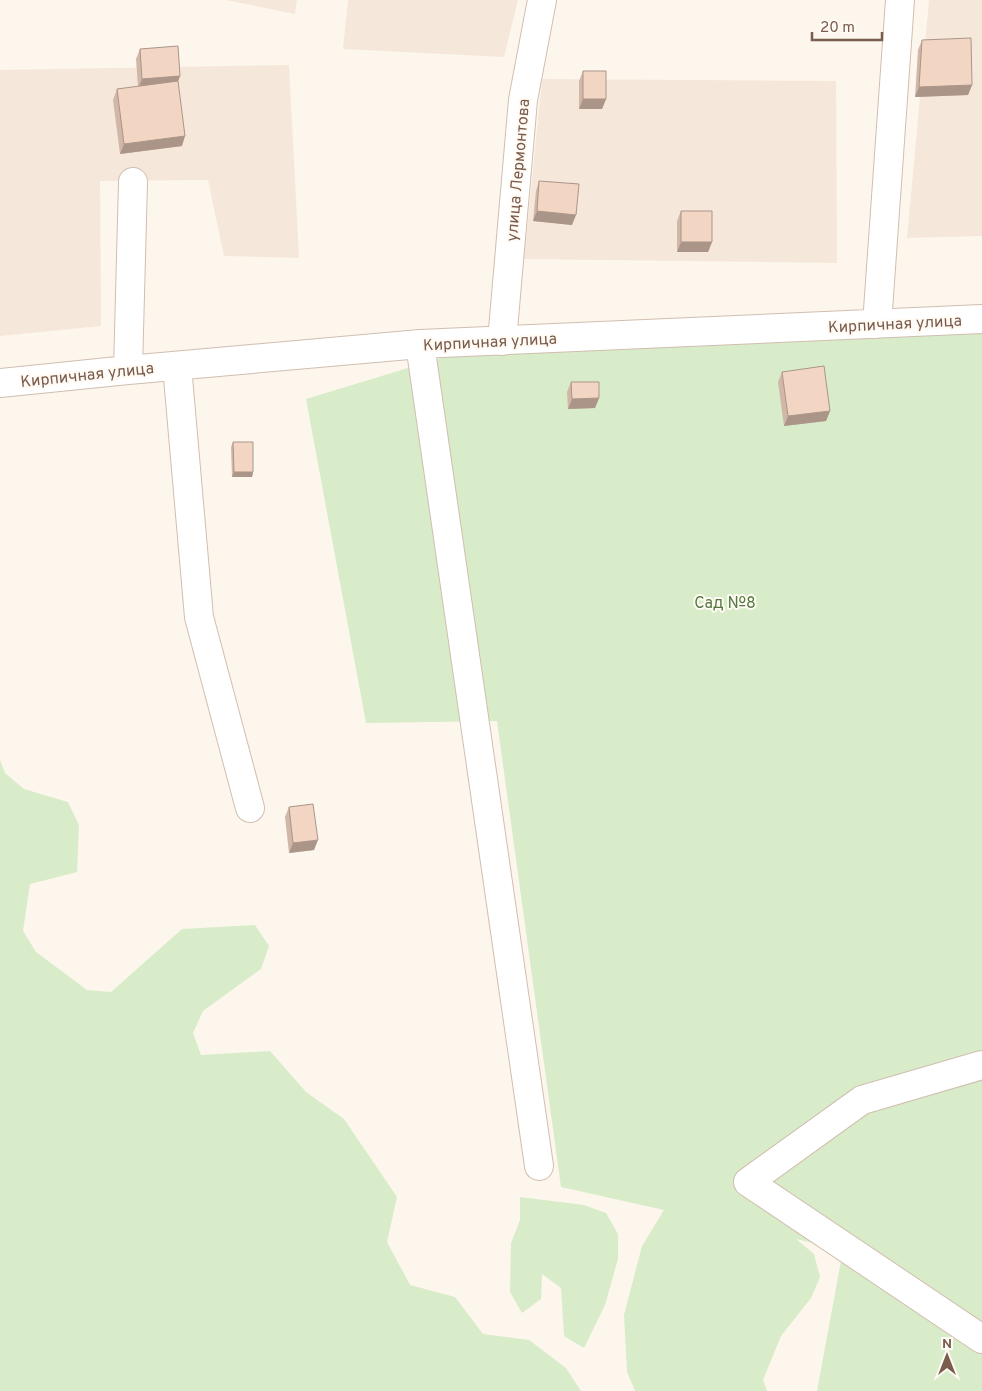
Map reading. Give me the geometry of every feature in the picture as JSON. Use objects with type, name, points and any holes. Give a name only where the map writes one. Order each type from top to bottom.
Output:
[{"type":"street","name":"улица Лермонтова","points":[[502,341],[523,100],[542,0]]},
{"type":"street","points":[[877,324],[900,0]]},
{"type":"street","points":[[128,370],[133,182]]},
{"type":"street","name":"Кирпичная улица","points":[[0,383],[420,344],[982,319]]},
{"type":"street","points":[[420,344],[539,1166]]},
{"type":"street","points":[[177,366],[199,617],[250,808]]},
{"type":"street","points":[[982,1065],[862,1100],[748,1182],[982,1339]]},
{"type":"shaded area","points":[[226,0],[297,0],[295,14]]},
{"type":"shaded area","points":[[348,0],[518,0],[504,57],[343,49]]},
{"type":"shaded area","points":[[929,0],[982,0],[982,236],[907,238]]},
{"type":"shaded area","points":[[289,65],[299,258],[224,256],[208,180],[100,181],[101,326],[0,336],[0,70]]},
{"type":"shaded area","points":[[542,79],[836,81],[837,263],[524,259]]},
{"type":"green space","name":"Сад №8","points":[[982,332],[982,1391],[817,1391],[843,1250],[796,1239],[814,1254],[820,1277],[811,1298],[781,1336],[763,1380],[767,1391],[635,1391],[627,1372],[624,1315],[642,1246],[664,1210],[561,1187],[497,721],[366,723],[306,399],[454,354]]},
{"type":"green space","points":[[0,760],[5,773],[24,789],[68,802],[79,825],[77,872],[30,884],[23,931],[36,952],[87,990],[111,992],[182,929],[255,925],[269,946],[261,969],[203,1011],[193,1033],[201,1055],[270,1051],[306,1092],[344,1119],[397,1197],[387,1242],[410,1285],[455,1297],[483,1334],[529,1340],[566,1368],[581,1391],[0,1391]]},
{"type":"green space","points":[[520,1197],[584,1205],[606,1213],[618,1234],[618,1259],[605,1305],[584,1348],[564,1336],[561,1288],[542,1274],[541,1299],[522,1313],[510,1292],[511,1243],[520,1220]]},
{"type":"building","points":[[971,38],[972,85],[919,87],[922,40]]},
{"type":"building","points":[[178,46],[180,76],[142,79],[140,49]]},
{"type":"building","points":[[583,71],[606,71],[606,99],[583,99]]},
{"type":"building","points":[[178,81],[185,136],[124,144],[117,89]]},
{"type":"building","points":[[539,181],[579,184],[576,215],[537,211]]},
{"type":"building","points":[[681,211],[712,211],[712,242],[681,242]]},
{"type":"building","points":[[824,366],[830,411],[788,416],[782,372]]},
{"type":"building","points":[[571,382],[599,382],[599,398],[572,399]]},
{"type":"building","points":[[233,442],[253,442],[253,472],[234,472]]},
{"type":"building","points":[[313,804],[318,840],[293,843],[289,807]]}]
